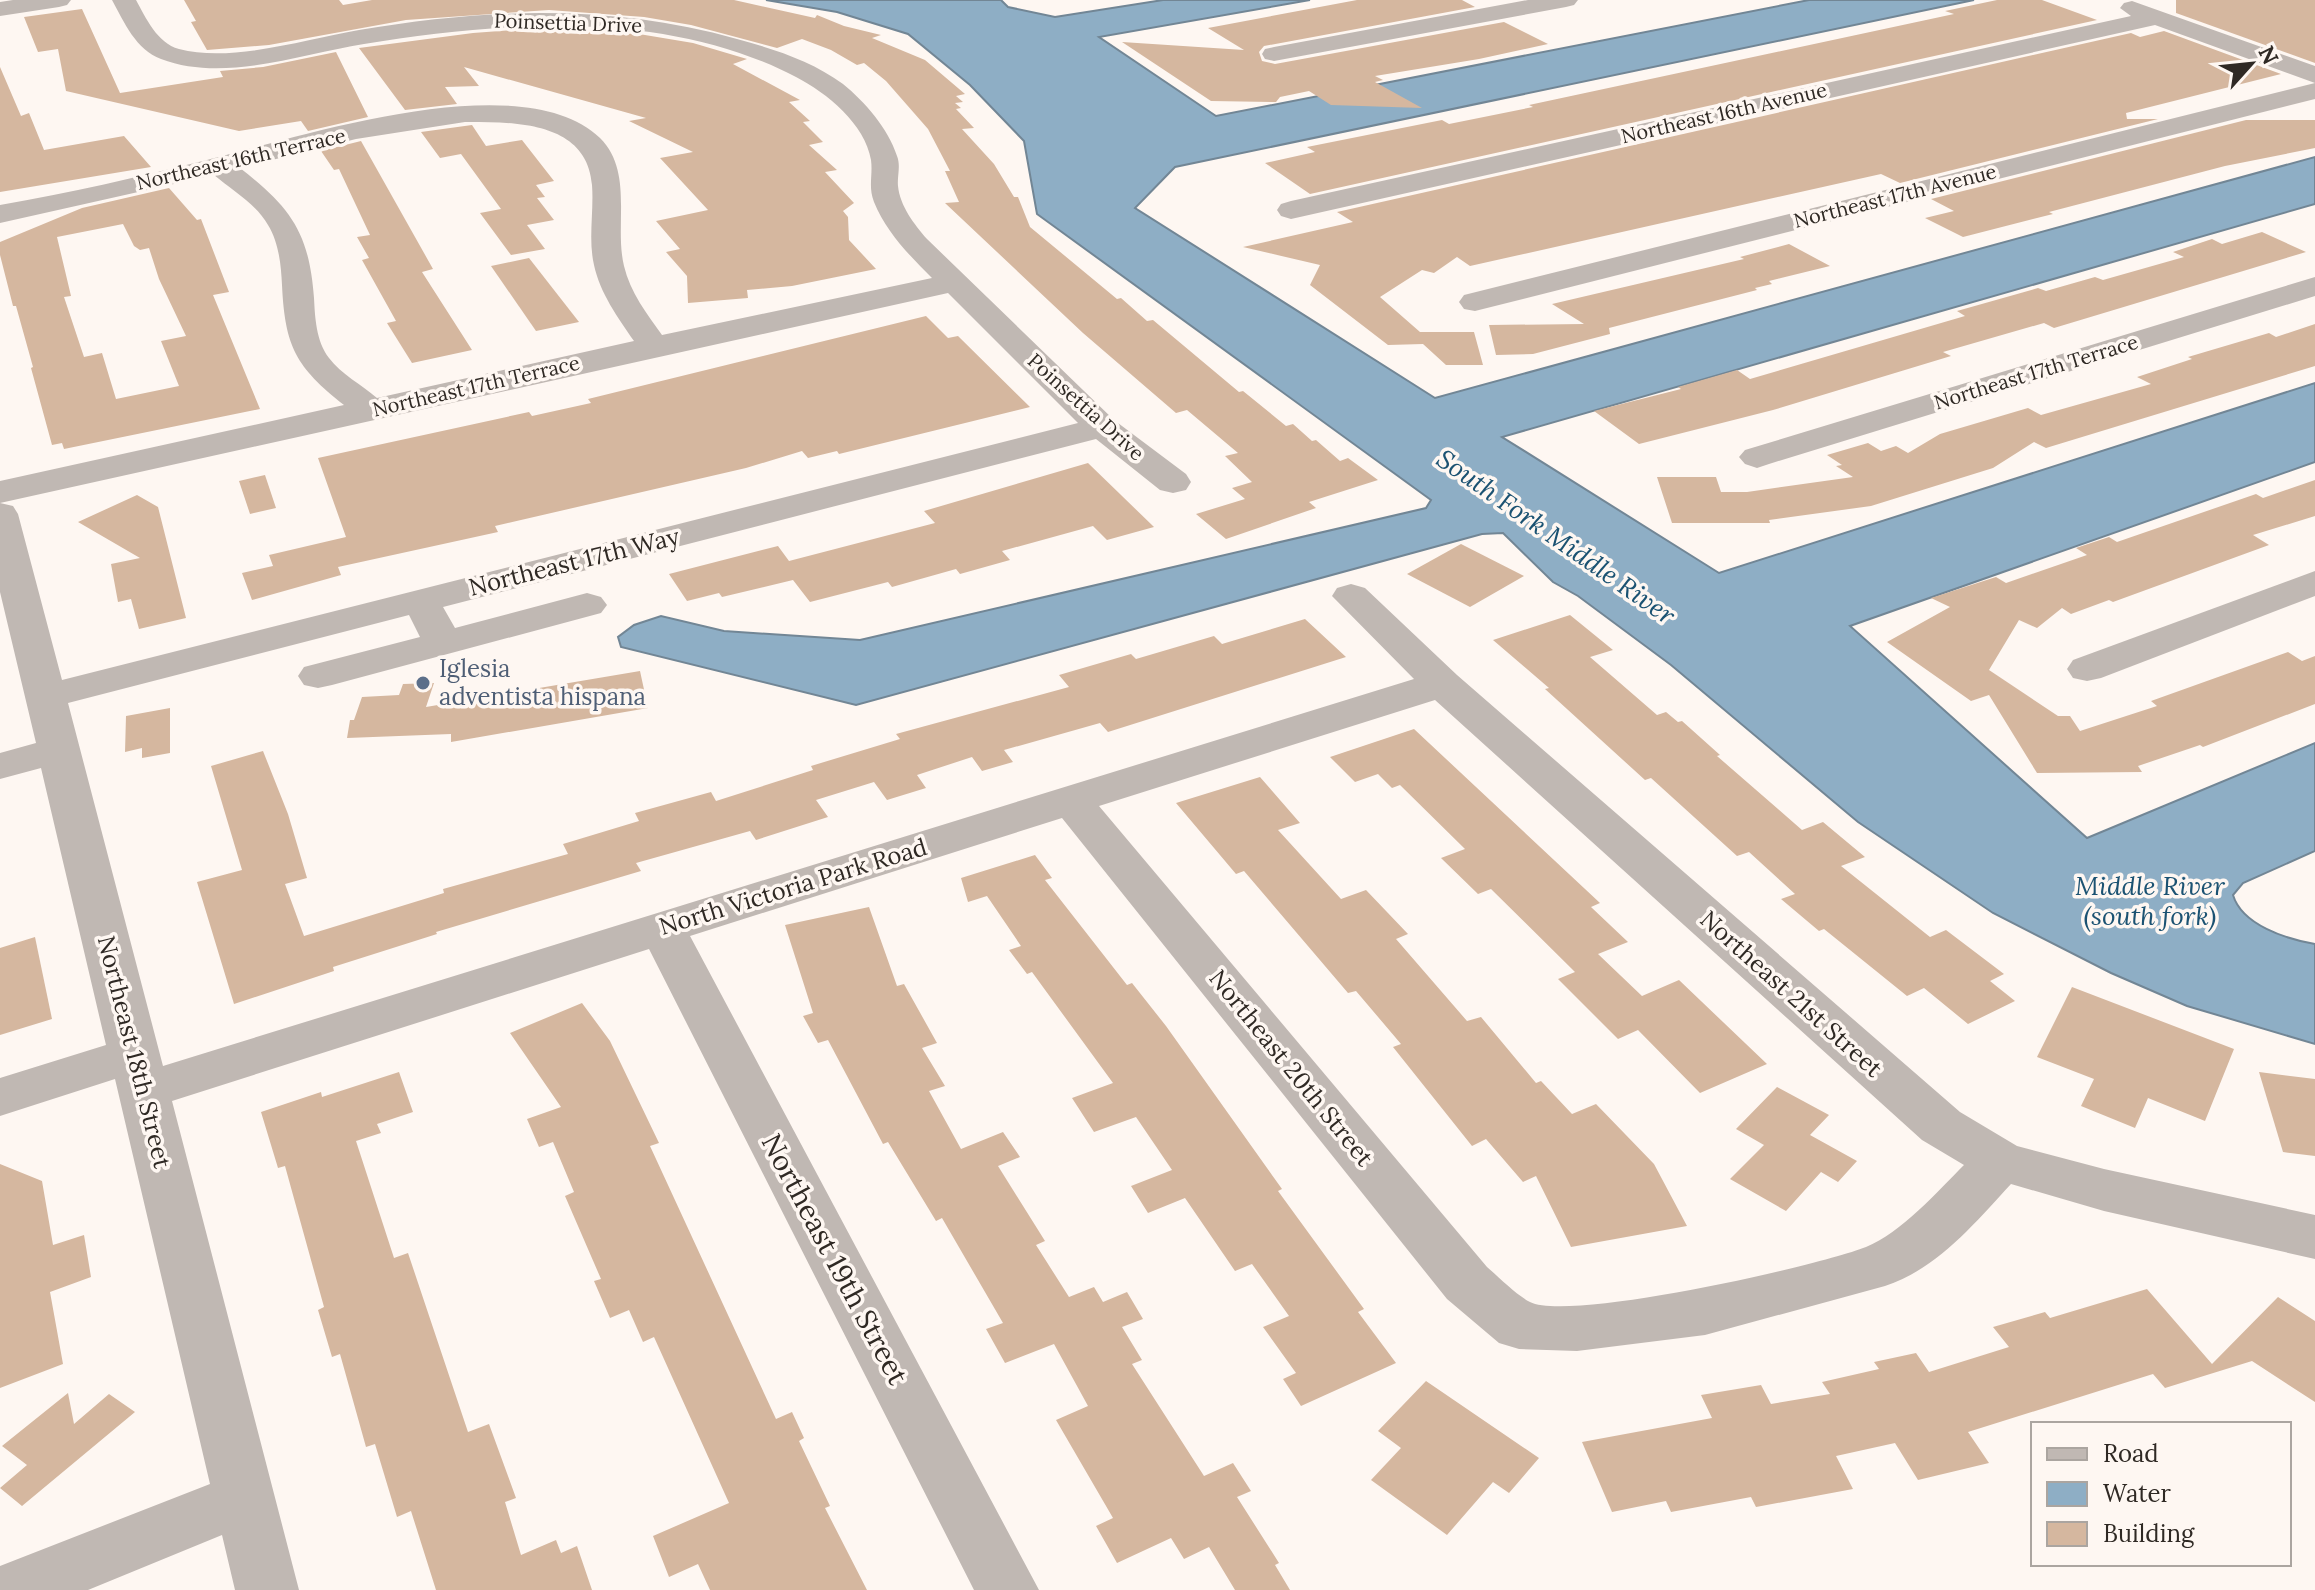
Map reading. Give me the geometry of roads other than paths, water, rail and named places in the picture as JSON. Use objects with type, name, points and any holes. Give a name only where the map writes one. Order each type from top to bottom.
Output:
[{"type":"street","points":[[0,9],[59,0]]},
{"type":"street","name":"Poinsettia Drive","points":[[124,0],[144,36],[172,56],[228,60],[404,19],[513,18],[622,22],[691,34],[777,59],[824,83],[854,108],[885,159],[884,189],[899,224],[952,283],[1102,427],[1173,482]]},
{"type":"street","points":[[1274,54],[1566,0]]},
{"type":"street","points":[[2111,0],[2315,75]]},
{"type":"street","name":"Northeast 16th Avenue","points":[[1291,210],[2158,17]]},
{"type":"street","name":"Northeast 17th Avenue","points":[[1475,302],[2315,91]]},
{"type":"street","name":"Northeast 16th Terrace","points":[[0,214],[391,123],[484,112],[534,117],[568,127],[591,146],[606,174],[604,233],[608,266],[619,296],[654,346]]},
{"type":"street","points":[[219,165],[272,211],[286,229],[294,255],[303,332],[315,362],[370,409]]},
{"type":"street","name":"Northeast 17th Terrace","points":[[1,516],[370,409],[952,283]]},
{"type":"street","name":"Northeast 17th Terrace","points":[[1757,457],[2315,286]]},
{"type":"street","name":"Northeast 17th Way","points":[[46,696],[1102,427]]},
{"type":"street","name":"Northeast 18th Street","points":[[1,516],[267,1590]]},
{"type":"street","points":[[2087,669],[2315,583]]},
{"type":"street","name":"Northeast 21st Street","points":[[1351,596],[1442,684],[1941,1126],[2000,1161],[2104,1190],[2315,1237]]},
{"type":"street","points":[[421,601],[443,643]]},
{"type":"street","points":[[318,676],[587,605]]},
{"type":"street","name":"North Victoria Park Road","points":[[0,1097],[140,1072],[662,928],[1442,684]]},
{"type":"street","points":[[0,766],[59,750]]},
{"type":"street","name":"Northeast 20th Street","points":[[1071,801],[1467,1283],[1519,1326],[1577,1328],[1705,1312],[1885,1264],[1941,1224],[2000,1161]]},
{"type":"street","name":"Northeast 19th Street","points":[[662,928],[1007,1590]]},
{"type":"street","points":[[15,1590],[246,1497]]},
{"type":"water","name":"Middle River (south fork)","points":[[766,0],[1001,0],[1008,7],[1055,17],[1163,0],[1310,0],[1099,37],[1216,116],[1809,0],[1974,0],[1175,167],[1135,208],[1435,398],[2315,157],[2315,204],[1502,437],[1719,573],[2315,383],[2315,462],[1850,626],[2087,838],[2315,743],[2315,851],[2243,883],[2233,895],[2246,915],[2266,929],[2315,944],[2315,1044],[2187,1006],[2111,973],[1993,913],[1858,822],[1671,665],[1578,596],[1553,582],[1503,533],[1482,534],[856,705],[621,647],[618,637],[634,625],[661,616],[724,631],[860,640],[1426,508],[1431,500],[1037,214],[1024,141],[970,85],[908,34],[837,12]]},
{"type":"place","name":"Iglesia adventista hispana","points":[[423,683]]},
{"type":"water label","name":"South Fork Middle River","points":[[1556,537]]}]
